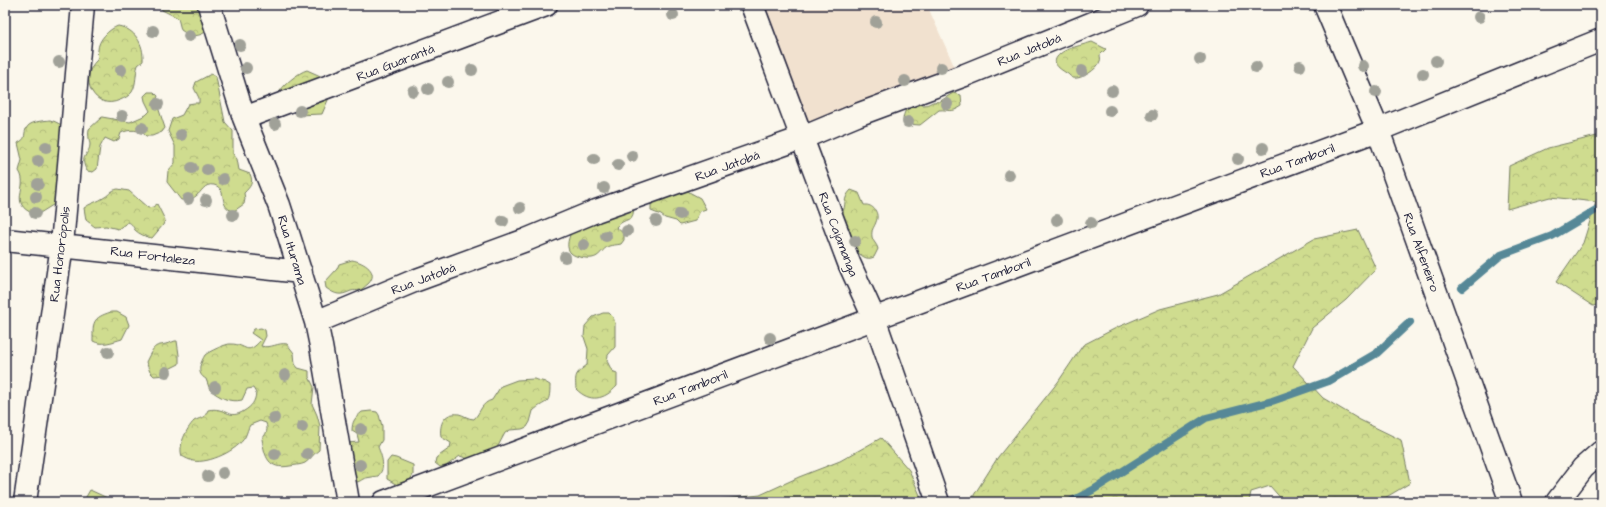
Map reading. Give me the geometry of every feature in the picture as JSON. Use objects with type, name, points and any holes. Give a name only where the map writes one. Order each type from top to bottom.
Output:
[{"type":"street","name":"Rua Honorópolis","points":[[25,502],[62,245],[83,5]]},
{"type":"street","name":"Rua Iturama","points":[[209,5],[244,118],[279,205],[316,322],[348,502]]},
{"type":"street","name":"Rua Guarantá","points":[[244,118],[546,5]]},
{"type":"street","name":"Rua Cajamanga","points":[[752,5],[849,263],[874,318],[938,502]]},
{"type":"street","name":"Rua Jatobá","points":[[316,322],[402,286],[526,240],[596,211],[802,138],[857,115],[965,75],[1137,5]]},
{"type":"street","name":"Rua Alfeneiro","points":[[1325,5],[1378,130],[1511,502]]},
{"type":"street","name":"Rua Tamboril","points":[[384,502],[1378,130],[1601,40]]},
{"type":"street","name":"Rua Fortaleza","points":[[5,240],[301,272]]},
{"type":"street","points":[[1557,502],[1583,468],[1601,452]]},
{"type":"shaded area","points":[[764,5],[927,5],[955,68],[804,124]]},
{"type":"green space","points":[[160,5],[222,5],[223,15],[209,30],[193,36],[181,30],[178,18],[162,10]]},
{"type":"green space","points":[[118,26],[129,30],[137,38],[142,49],[143,61],[138,65],[135,85],[132,92],[128,96],[111,102],[103,101],[96,97],[92,91],[89,83],[89,75],[91,67],[97,60],[98,46],[100,42],[108,32]]},
{"type":"green space","points":[[1092,42],[1106,49],[1100,55],[1099,64],[1089,73],[1073,78],[1057,66],[1055,60],[1063,52],[1070,48]]},
{"type":"green space","points":[[307,70],[325,78],[331,93],[322,114],[298,115],[278,95],[291,80]]},
{"type":"green space","points":[[211,74],[216,77],[225,122],[233,131],[233,154],[237,159],[239,170],[250,174],[252,180],[251,185],[244,193],[244,204],[234,211],[226,206],[221,190],[214,185],[208,185],[193,198],[181,200],[167,182],[168,171],[175,163],[175,146],[168,131],[172,119],[182,115],[188,104],[199,103],[199,98],[194,88],[196,82]]},
{"type":"green space","points":[[148,92],[154,92],[158,96],[156,101],[165,128],[162,132],[152,136],[146,136],[138,131],[127,131],[121,133],[119,139],[114,142],[105,138],[100,147],[97,169],[93,172],[87,171],[84,159],[90,148],[89,129],[102,117],[130,122],[146,115],[150,111],[144,96]]},
{"type":"green space","points":[[953,93],[961,95],[962,106],[952,111],[939,110],[920,125],[905,124],[903,121],[905,111],[914,103],[924,105],[939,102]]},
{"type":"green space","points":[[50,120],[60,124],[70,132],[78,141],[82,150],[56,203],[40,213],[34,214],[26,210],[20,200],[22,177],[19,171],[22,160],[18,143],[24,138],[26,129],[30,124]]},
{"type":"green space","points":[[1601,135],[1601,304],[1593,306],[1556,282],[1583,243],[1596,202],[1550,197],[1507,209],[1509,166],[1548,148]]},
{"type":"green space","points":[[687,187],[689,192],[700,198],[706,209],[700,211],[695,221],[680,225],[676,221],[665,218],[651,211],[651,200]]},
{"type":"green space","points":[[118,189],[129,191],[148,208],[157,204],[165,220],[163,225],[152,238],[138,233],[132,224],[128,222],[118,229],[106,226],[95,227],[86,220],[84,208]]},
{"type":"green space","points":[[851,190],[859,193],[864,205],[873,208],[877,215],[872,234],[878,249],[874,257],[871,258],[864,257],[855,250],[855,244],[853,243],[842,214],[846,196]]},
{"type":"green space","points":[[634,203],[633,214],[630,219],[620,223],[616,227],[624,234],[624,240],[621,244],[609,246],[597,256],[592,258],[576,256],[568,249],[569,239],[578,218]]},
{"type":"green space","points":[[1358,230],[1376,269],[1346,300],[1312,328],[1293,366],[1323,398],[1360,420],[1401,440],[1410,483],[1378,502],[1284,502],[1270,486],[1251,492],[1249,502],[973,502],[974,495],[998,457],[1058,382],[1083,345],[1118,327],[1160,309],[1218,294],[1314,239]]},
{"type":"green space","points":[[352,260],[366,265],[369,268],[372,275],[368,284],[360,290],[344,294],[335,293],[326,288],[325,282],[337,269],[339,264]]},
{"type":"green space","points":[[111,312],[117,312],[126,317],[129,325],[122,339],[103,343],[93,341],[93,329],[95,322],[100,316]]},
{"type":"green space","points":[[603,313],[609,313],[613,317],[615,323],[615,347],[608,355],[607,361],[612,371],[617,373],[617,386],[602,397],[592,398],[576,389],[576,378],[578,373],[587,365],[588,349],[584,337],[585,326],[593,317]]},
{"type":"green space","points":[[261,328],[265,330],[266,336],[261,346],[268,347],[287,344],[294,353],[295,364],[298,368],[309,371],[309,377],[314,387],[312,404],[320,426],[319,450],[303,464],[283,467],[272,464],[266,457],[262,439],[267,431],[266,423],[260,421],[250,425],[241,442],[236,447],[222,455],[200,461],[193,461],[183,457],[181,452],[182,443],[188,428],[194,421],[205,416],[208,410],[214,409],[230,414],[239,414],[251,405],[256,396],[253,388],[247,389],[242,400],[233,401],[225,399],[210,390],[206,379],[200,372],[200,366],[204,356],[213,350],[229,344],[249,349],[252,348],[261,340],[251,333],[254,329]]},
{"type":"green space","points":[[177,341],[179,364],[169,369],[166,375],[154,376],[150,372],[146,362],[152,350],[157,346]]},
{"type":"green space","points":[[534,379],[550,385],[549,397],[546,402],[533,411],[527,427],[510,430],[505,433],[497,448],[471,460],[460,456],[446,466],[440,467],[435,463],[436,458],[450,448],[451,443],[441,437],[442,423],[446,417],[459,414],[474,419],[483,405],[492,400],[501,386],[517,380]]},
{"type":"green space","points":[[362,412],[377,412],[382,426],[382,440],[378,447],[382,458],[382,470],[378,476],[353,482],[347,443],[359,442],[357,434],[352,431],[353,422]]},
{"type":"green space","points":[[881,438],[909,470],[923,502],[711,502],[715,500],[760,495],[799,477],[840,461]]},
{"type":"green space","points":[[391,457],[413,465],[413,475],[407,485],[399,486],[387,479],[387,462]]},
{"type":"green space","points":[[90,490],[116,502],[83,502]]},
{"type":"waterway","points":[[1462,288],[1501,255],[1552,236],[1601,207]]},
{"type":"waterway","points":[[1070,502],[1093,490],[1206,418],[1272,401],[1329,381],[1377,353],[1410,322]]}]
